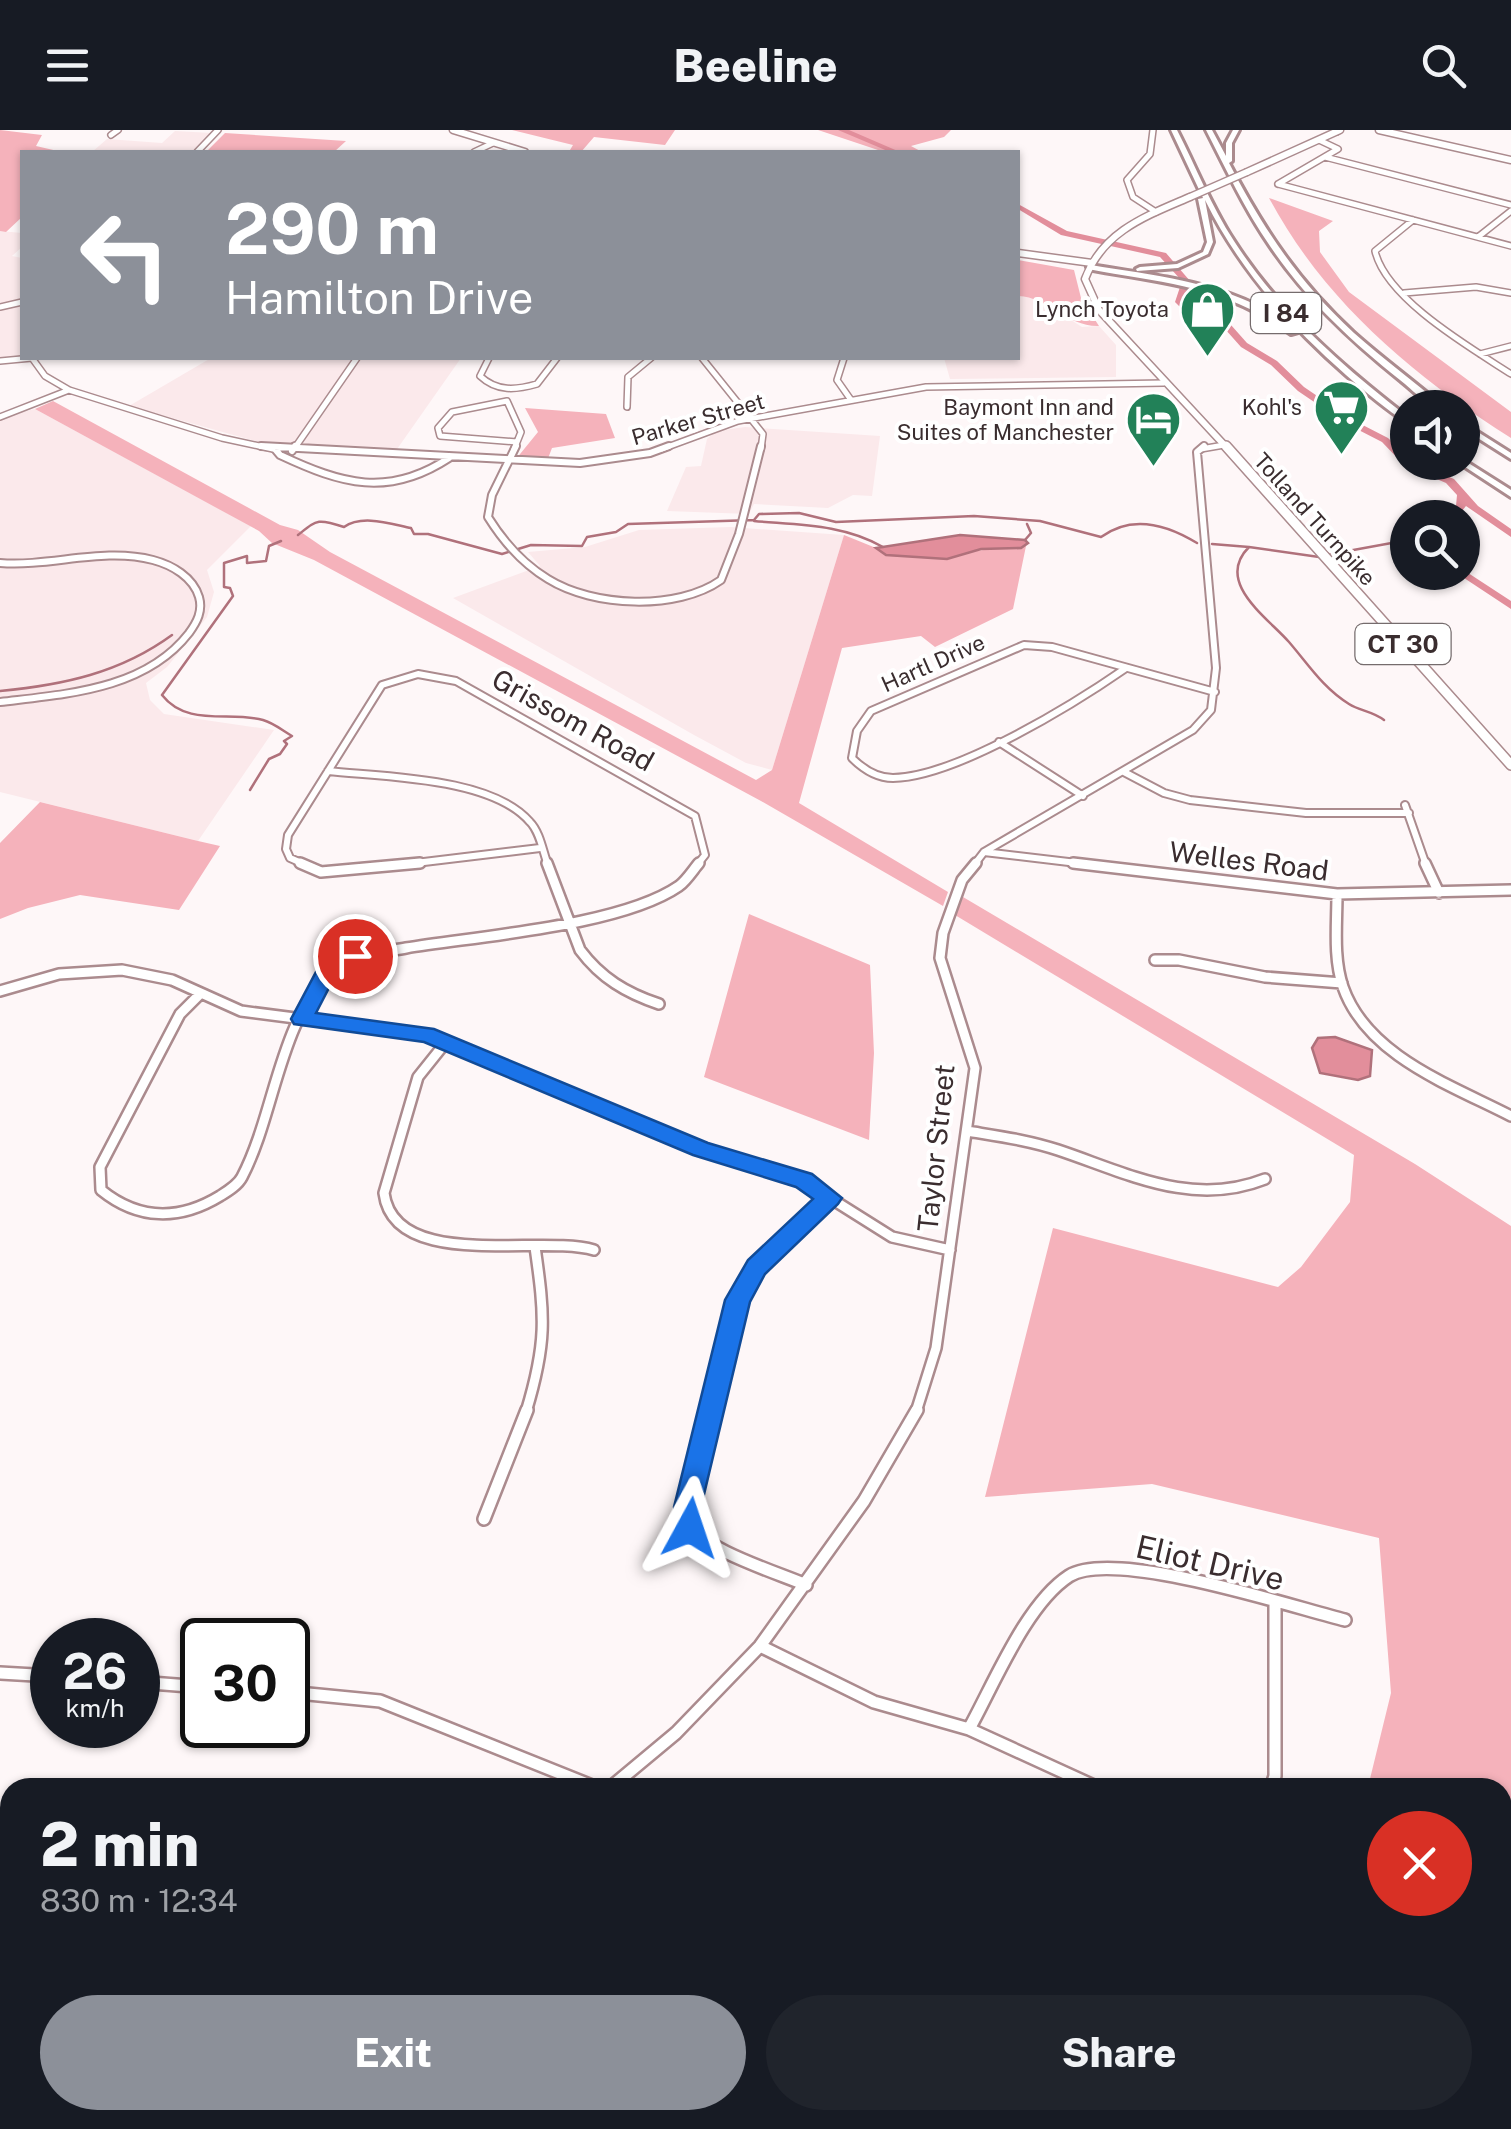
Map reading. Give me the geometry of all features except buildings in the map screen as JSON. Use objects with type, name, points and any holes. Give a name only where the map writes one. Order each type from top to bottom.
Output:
[{"type":"highway","name":"I 84","points":[[1174,130],[1227,235],[1258,280],[1299,327],[1390,408]]},
{"type":"highway","points":[[1182,130],[1232,229],[1272,285],[1326,344],[1390,397]]},
{"type":"highway","points":[[1200,130],[1246,217],[1281,269],[1342,334],[1408,390]]},
{"type":"highway","name":"I 84","points":[[1209,130],[1266,234],[1299,278],[1357,339],[1418,390]]},
{"type":"highway","points":[[1229,169],[1228,146],[1236,130]]},
{"type":"highway","points":[[1091,265],[1166,268],[1202,256],[1210,244],[1198,178]]},
{"type":"highway","points":[[1091,265],[1198,286],[1266,310],[1358,382]]},
{"type":"highway","points":[[1480,436],[1511,457]]},
{"type":"highway","points":[[1480,444],[1511,465]]},
{"type":"highway","points":[[1480,465],[1511,485]]},
{"type":"highway","points":[[1480,473],[1511,494]]},
{"type":"main road","points":[[452,130],[518,150]]},
{"type":"main road","name":"CT 30","points":[[1156,212],[1338,130]]},
{"type":"main road","points":[[1384,130],[1511,160]]},
{"type":"main road","name":"Tolland Turnpike","points":[[1156,212],[1108,239],[1085,273],[1104,316],[1326,556],[1511,765]]},
{"type":"main road","points":[[1020,253],[1091,265]]},
{"type":"street","points":[[111,135],[118,130]]},
{"type":"street","points":[[199,150],[218,130]]},
{"type":"street","points":[[1153,130],[1150,154],[1127,180],[1135,200],[1156,212]]},
{"type":"street","points":[[1318,140],[1338,148],[1277,184],[1511,246]]},
{"type":"street","points":[[478,150],[492,143]]},
{"type":"street","points":[[1326,157],[1511,208]]},
{"type":"street","points":[[1478,238],[1511,208]]},
{"type":"street","points":[[1413,220],[1379,246],[1374,259],[1404,292],[1511,374]]},
{"type":"street","points":[[1404,292],[1476,287],[1511,294]]},
{"type":"street","points":[[1480,354],[1511,346]]},
{"type":"street","points":[[33,360],[45,376],[69,390]]},
{"type":"street","points":[[292,451],[356,360]]},
{"type":"street","points":[[488,360],[480,376],[485,382],[510,390],[537,384],[555,360]]},
{"type":"street","points":[[627,407],[626,377],[631,369],[647,360]]},
{"type":"street","points":[[510,390],[508,401],[520,423],[518,442],[488,506],[488,517],[545,578],[568,589],[673,600],[693,596],[720,582],[727,570],[763,440],[754,418],[704,360]]},
{"type":"street","points":[[843,360],[837,380],[851,400]]},
{"type":"street","name":"Parker Street","points":[[69,390],[222,438],[275,449],[580,464],[630,458],[754,418],[944,385],[1164,382]]},
{"type":"street","points":[[0,417],[69,390]]},
{"type":"street","points":[[508,401],[452,412],[438,428],[440,436],[451,438],[518,442]]},
{"type":"street","points":[[1215,692],[1198,452],[1204,446],[1224,445]]},
{"type":"street","points":[[275,449],[280,456],[340,481],[374,487],[404,482],[449,458]]},
{"type":"street","points":[[0,563],[42,563],[89,554],[138,557],[183,574],[198,593],[201,606],[199,618],[183,642],[138,672],[101,686],[0,702]]},
{"type":"street","name":"Hartl Drive","points":[[1126,668],[999,742],[910,776],[876,775],[862,769],[852,758],[857,731],[870,711],[1008,648],[1024,645],[1052,647],[1215,692]]},
{"type":"street","name":"Grissom Road","points":[[199,994],[180,1014],[100,1167],[101,1190],[119,1208],[166,1216],[196,1210],[221,1198],[241,1180],[302,1019],[324,977],[355,956],[512,934],[648,904],[670,894],[702,862],[707,846],[705,830],[696,816],[442,675],[401,676],[382,685],[288,835],[286,849],[290,858],[321,872],[342,872],[540,848]]},
{"type":"street","name":"Taylor Street","points":[[622,1778],[686,1723],[760,1646],[864,1501],[915,1416],[936,1348],[975,1068],[940,958],[943,933],[962,880],[984,852],[1193,730],[1211,710],[1215,692]]},
{"type":"street","points":[[999,742],[1083,796]]},
{"type":"street","points":[[328,771],[490,794],[524,812],[533,824],[580,950],[591,967],[628,994],[659,1004]]},
{"type":"street","points":[[1124,772],[1164,793],[1190,800],[1306,813],[1407,809],[1414,839],[1439,893]]},
{"type":"street","name":"Welles Road","points":[[984,852],[1337,894],[1511,890]]},
{"type":"street","points":[[1337,894],[1342,982],[1349,1002],[1378,1037],[1402,1056],[1511,1116]]},
{"type":"street","points":[[1155,960],[1180,960],[1264,977],[1342,982]]},
{"type":"street","points":[[0,991],[48,976],[114,970],[165,977],[241,1011],[396,1030],[446,1042],[701,1149],[804,1181],[892,1236],[950,1250]]},
{"type":"street","points":[[446,1042],[418,1077],[384,1193],[386,1210],[396,1224],[460,1243],[535,1247],[576,1244],[594,1250]]},
{"type":"street","points":[[967,1130],[1054,1148],[1147,1180],[1197,1192],[1229,1194],[1265,1180]]},
{"type":"street","points":[[806,1585],[704,1541],[690,1528],[687,1507],[738,1300],[757,1267],[830,1198]]},
{"type":"street","points":[[484,1520],[502,1486],[543,1348],[545,1316],[535,1247]]},
{"type":"street","name":"Eliot Drive","points":[[969,1729],[1048,1594],[1069,1576],[1096,1565],[1131,1567],[1345,1620]]},
{"type":"street","points":[[1274,1603],[1275,1778]]},
{"type":"street","points":[[760,1646],[874,1702],[969,1729],[1076,1778]]},
{"type":"street","points":[[0,1673],[30,1675]]},
{"type":"street","points":[[310,1694],[380,1701],[574,1778]]},
{"type":"shaded area","points":[[0,130],[42,135],[36,146],[53,150],[20,150],[20,219],[6,232],[0,231]]},
{"type":"shaded area","points":[[512,130],[675,130],[665,145],[594,137],[583,150],[570,150],[573,145]]},
{"type":"shaded area","points":[[818,130],[951,130],[944,137],[911,146],[918,150],[878,150]]},
{"type":"shaded area","points":[[175,131],[212,133],[196,150],[94,150],[107,139],[162,143]]},
{"type":"shaded area","points":[[225,133],[346,141],[336,150],[208,150]]},
{"type":"shaded area","points":[[1269,198],[1333,221],[1319,231],[1320,252],[1349,292],[1511,412],[1511,438],[1480,417],[1480,390],[1441,390],[1374,333],[1316,270]]},
{"type":"shaded area","points":[[0,231],[20,233],[20,249],[12,256],[20,258],[23,360],[0,363]]},
{"type":"shaded area","points":[[1020,260],[1074,270],[1081,298],[1099,326],[1077,322],[1020,296]]},
{"type":"shaded area","points":[[1020,296],[1035,297],[1082,327],[1099,326],[1116,345],[1116,377],[950,379],[945,360],[1020,360]]},
{"type":"shaded area","points":[[208,360],[460,360],[395,452],[266,444],[129,406]]},
{"type":"shaded area","points":[[53,401],[756,780],[772,770],[844,535],[876,548],[973,551],[1026,546],[1013,609],[935,647],[921,636],[842,648],[799,803],[948,892],[943,906],[761,801],[314,560],[272,543],[259,531],[35,409]]},
{"type":"shaded area","points":[[525,408],[606,414],[615,438],[552,448],[547,461],[516,459],[538,432]]},
{"type":"shaded area","points":[[35,409],[251,526],[207,570],[214,592],[207,617],[167,667],[146,683],[150,700],[164,714],[274,730],[198,841],[0,792],[0,417]]},
{"type":"shaded area","points":[[745,427],[880,436],[872,496],[853,495],[828,508],[754,504],[749,514],[667,511],[686,467],[701,466],[707,439],[716,431]]},
{"type":"shaded area","points":[[730,527],[844,535],[772,770],[746,763],[694,735],[453,598],[540,566],[528,552],[585,547],[639,530]]},
{"type":"shaded area","points":[[960,535],[1028,543],[1021,548],[981,549],[947,559],[886,555],[876,548]]},
{"type":"shaded area","points":[[40,802],[220,846],[179,910],[80,895],[0,919],[0,843]]},
{"type":"shaded area","points":[[963,897],[1415,1164],[1511,1226],[1511,1778],[1370,1778],[1391,1693],[1379,1538],[1152,1484],[985,1497],[1053,1228],[1278,1287],[1301,1267],[1350,1202],[1354,1155],[955,915]]},
{"type":"shaded area","points":[[749,914],[870,965],[874,1053],[869,1140],[704,1077]]},
{"type":"shaded area","points":[[1335,1037],[1372,1050],[1370,1076],[1358,1080],[1320,1073],[1312,1048],[1318,1038]]},
{"type":"waterway","points":[[842,130],[891,150]]},
{"type":"waterway","points":[[1020,207],[1064,233],[1163,255],[1186,281],[1179,302],[1197,319],[1228,327],[1244,345],[1274,363],[1301,389],[1385,440],[1408,463],[1450,481],[1474,508],[1511,534]]},
{"type":"waterway","points":[[1462,495],[1462,500]]},
{"type":"waterway","points":[[298,535],[318,522],[344,527],[359,521],[377,521],[411,528],[414,534],[428,534],[502,554],[531,545],[582,546],[587,537],[616,532],[628,524],[754,520],[759,514],[799,513],[836,522],[974,516],[1040,521],[1101,537],[1125,526],[1149,524],[1197,543]]},
{"type":"waterway","points":[[754,521],[836,530],[883,547]]},
{"type":"waterway","points":[[1025,540],[1031,533],[1027,524]]},
{"type":"waterway","points":[[250,790],[269,759],[280,754],[287,744],[284,741],[292,736],[263,720],[196,715],[172,705],[162,695],[233,596],[230,588],[224,587],[224,563],[247,556],[247,563],[266,561],[269,546],[281,541]]},
{"type":"waterway","points":[[1326,555],[1390,543]]},
{"type":"waterway","points":[[1212,544],[1249,547]]},
{"type":"waterway","points":[[1249,547],[1319,557]]},
{"type":"waterway","points":[[1249,547],[1237,573],[1240,586],[1257,610],[1331,691],[1384,720]]},
{"type":"waterway","points":[[1480,584],[1511,606]]},
{"type":"waterway","points":[[0,691],[90,675],[132,659],[172,635]]},
{"type":"place","name":"Lynch Toyota","points":[[1208,358]]},
{"type":"place","name":"Kohl's","points":[[1341,456]]},
{"type":"place","name":"Baymont Inn and Suites of Manchester","points":[[1153,469]]},
{"type":"route","points":[[355,956],[324,977],[302,1019],[427,1035],[701,1149],[782,1172],[830,1198],[757,1267],[738,1300],[687,1507],[690,1528]]}]
